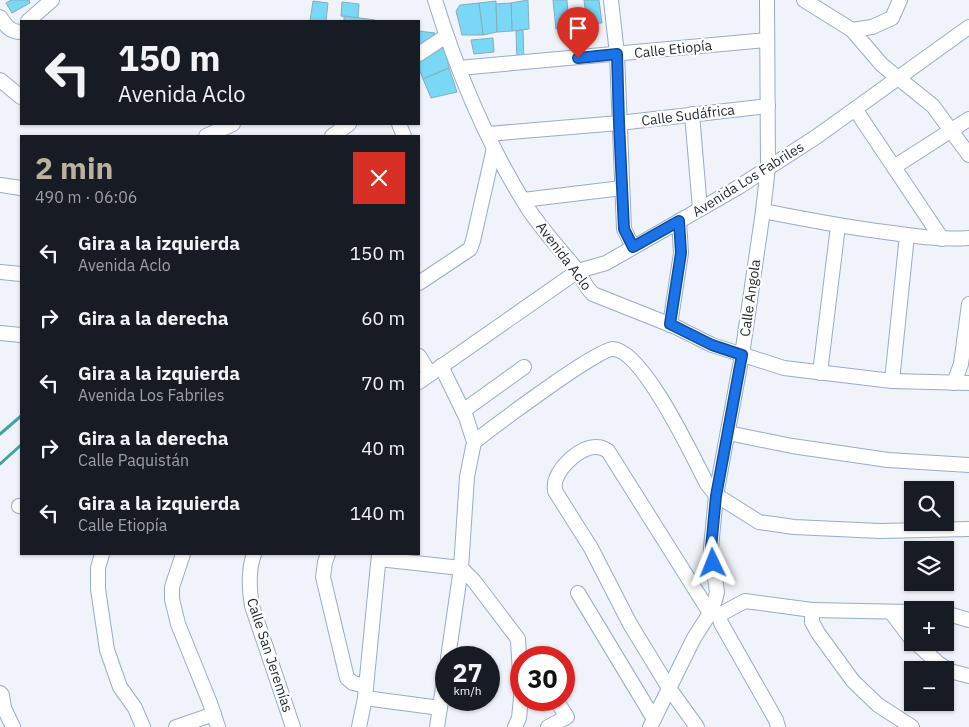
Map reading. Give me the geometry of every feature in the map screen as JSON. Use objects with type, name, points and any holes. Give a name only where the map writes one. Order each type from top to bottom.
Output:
[{"type":"street","points":[[29,20],[52,0]]},
{"type":"street","name":"Avenida Aclo","points":[[434,0],[459,68],[508,175],[523,200],[564,256],[578,271],[586,287],[593,294],[670,324],[712,345],[784,368],[892,381],[969,384]]},
{"type":"street","points":[[611,0],[617,54],[624,229],[633,247]]},
{"type":"street","name":"Calle Angola","points":[[652,723],[694,638],[714,614],[716,592],[711,548],[716,496],[742,355],[768,167],[768,0]]},
{"type":"street","points":[[804,0],[852,30],[882,65],[933,106],[969,155]]},
{"type":"street","points":[[852,30],[872,27],[892,18],[900,0]]},
{"type":"street","points":[[0,17],[8,29],[20,32]]},
{"type":"street","name":"Avenida Los Fabriles","points":[[420,381],[578,271],[606,263],[737,188],[816,137],[969,27]]},
{"type":"street","points":[[420,52],[446,36]]},
{"type":"street","name":"Calle Etiopía","points":[[459,68],[767,40]]},
{"type":"street","points":[[0,80],[20,96]]},
{"type":"street","name":"Calle Sudáfrica","points":[[488,134],[619,123],[768,106]]},
{"type":"street","points":[[854,109],[942,239]]},
{"type":"street","points":[[692,114],[700,209]]},
{"type":"street","points":[[894,168],[969,118]]},
{"type":"street","points":[[208,135],[231,125]]},
{"type":"street","points":[[420,282],[470,249],[494,148]]},
{"type":"street","points":[[0,186],[20,188]]},
{"type":"street","points":[[523,200],[622,188]]},
{"type":"street","points":[[763,211],[838,226],[907,236],[942,239],[969,238]]},
{"type":"street","points":[[670,324],[681,253],[679,221]]},
{"type":"street","points":[[820,373],[838,226]]},
{"type":"street","points":[[892,381],[907,236]]},
{"type":"street","points":[[0,272],[20,274]]},
{"type":"street","points":[[954,383],[961,364],[969,304]]},
{"type":"street","points":[[0,333],[20,335]]},
{"type":"street","points":[[474,442],[577,369],[606,350],[614,349],[634,360],[660,397],[707,484],[716,496],[760,522],[794,528],[880,531],[969,529]]},
{"type":"street","points":[[420,357],[436,370],[463,411],[474,442],[467,478],[461,568],[450,646]]},
{"type":"street","points":[[463,411],[524,367]]},
{"type":"street","points":[[728,433],[792,446],[888,460],[969,465]]},
{"type":"street","points":[[697,727],[669,688],[630,624],[591,548],[555,491],[555,481],[562,467],[589,448],[599,447],[608,451],[714,614],[722,623],[776,720],[778,727]]},
{"type":"street","points":[[102,555],[98,568],[98,589],[107,650],[120,687],[135,708],[142,727]]},
{"type":"street","points":[[176,727],[216,721],[178,624],[172,599],[172,587],[183,555]]},
{"type":"street","name":"Calle San Jeremías","points":[[254,555],[251,561],[249,590],[252,606],[293,727]]},
{"type":"street","points":[[328,555],[324,562],[323,577],[347,678],[366,692],[435,707]]},
{"type":"street","points":[[359,727],[366,692],[379,556],[461,568],[474,581],[523,646]]},
{"type":"street","points":[[578,593],[652,723]]},
{"type":"street","points":[[714,614],[746,600],[812,610],[904,612]]},
{"type":"street","points":[[812,610],[812,622],[818,633],[853,681],[878,705],[912,727]]},
{"type":"street","points":[[892,612],[904,628]]},
{"type":"street","points":[[954,616],[969,620]]},
{"type":"street","points":[[518,638],[518,646]]},
{"type":"street","points":[[924,651],[950,671],[969,676]]},
{"type":"street","points":[[0,693],[4,708],[13,727]]},
{"type":"street","points":[[437,727],[440,711]]},
{"type":"street","points":[[516,727],[520,711]]},
{"type":"street","points":[[548,727],[570,722],[563,711]]},
{"type":"building","points":[[11,0],[29,0],[30,3],[12,13],[6,3]]},
{"type":"building","points":[[528,0],[529,29],[512,31],[511,3]]},
{"type":"building","points":[[553,0],[567,0],[568,15],[580,15],[580,28],[556,29]]},
{"type":"building","points":[[584,0],[599,0],[602,23],[587,24]]},
{"type":"building","points":[[313,1],[328,3],[326,20],[310,20]]},
{"type":"building","points":[[496,1],[497,32],[483,35],[479,3]]},
{"type":"building","points":[[342,2],[359,4],[358,18],[341,16]]},
{"type":"building","points":[[479,3],[483,35],[462,35],[456,11],[460,5]]},
{"type":"building","points":[[511,3],[512,31],[497,32],[496,4]]},
{"type":"building","points":[[344,16],[375,20],[344,20]]},
{"type":"building","points":[[523,30],[524,61],[517,61],[516,31]]},
{"type":"building","points":[[420,31],[435,33],[421,47]]},
{"type":"building","points":[[493,38],[494,52],[474,54],[471,40]]},
{"type":"building","points":[[439,48],[445,49],[449,68],[423,79],[420,72],[420,62]]},
{"type":"building","points":[[449,68],[457,92],[431,98],[423,79]]},
{"type":"waterway","points":[[0,434],[20,417]]},
{"type":"waterway","points":[[0,464],[20,446]]},
{"type":"route","points":[[578,58],[617,54],[624,229],[633,247],[679,221],[681,253],[670,324],[712,345],[742,355],[716,496],[711,548],[713,563]]}]
